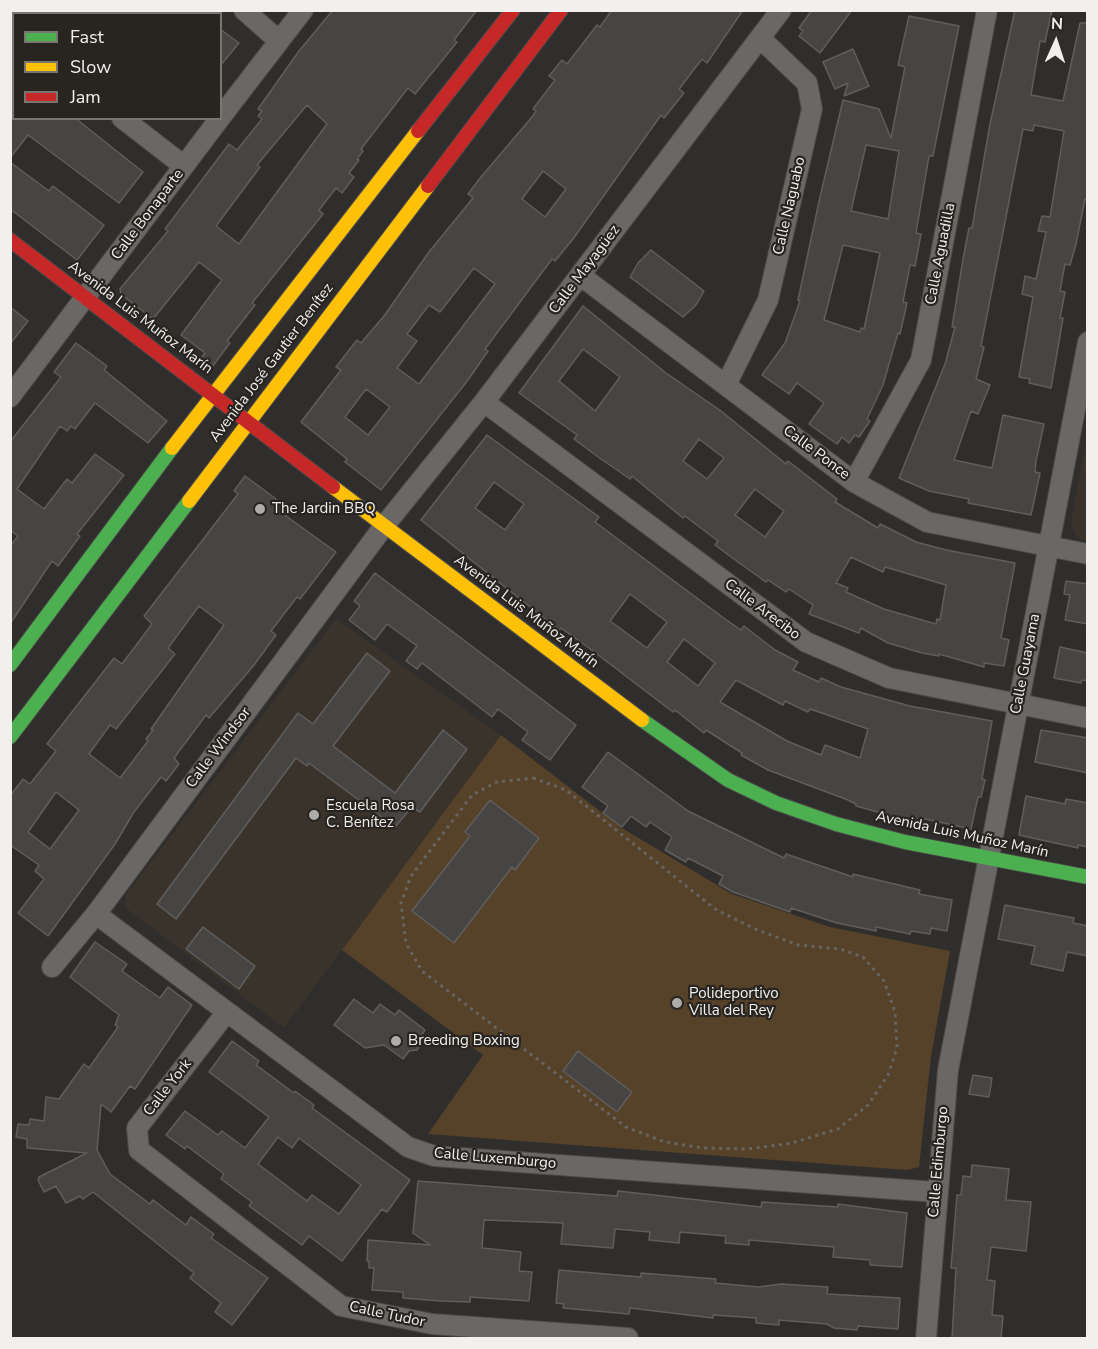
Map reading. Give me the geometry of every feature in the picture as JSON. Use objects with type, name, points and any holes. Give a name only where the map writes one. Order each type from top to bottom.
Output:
[{"type":"main road","name":"Avenida José Gautier Benítez","points":[[10,664],[213,393],[513,10]]},
{"type":"main road","name":"Avenida José Gautier Benítez","points":[[10,737],[561,10]]},
{"type":"main road","name":"Avenida Luis Muñoz Marín","points":[[10,240],[78,309],[213,393],[249,421],[376,537],[728,780],[776,803],[987,871],[1088,877]]},
{"type":"street","points":[[244,10],[279,41]]},
{"type":"street","name":"Calle Bonaparte","points":[[222,115],[303,10]]},
{"type":"street","name":"Calle Mayagüez","points":[[376,537],[581,276],[781,10]]},
{"type":"street","name":"Calle Aguadilla","points":[[854,482],[921,360],[987,10]]},
{"type":"street","name":"Calle Naguabo","points":[[726,385],[768,300],[812,109],[807,83],[760,38]]},
{"type":"street","points":[[125,120],[184,166]]},
{"type":"street","name":"Calle Bonaparte","points":[[10,397],[218,120]]},
{"type":"street","name":"Calle Ponce","points":[[581,276],[854,482],[927,522],[1088,554]]},
{"type":"street","name":"Calle Guayama","points":[[964,986],[1088,342]]},
{"type":"street","name":"Calle Arecibo","points":[[484,402],[806,642],[889,678],[1088,718]]},
{"type":"street","name":"Calle Windsor","points":[[52,968],[96,914],[376,537]]},
{"type":"street","name":"Calle Luxemburgo","points":[[96,914],[408,1148],[434,1156],[936,1192]]},
{"type":"street","name":"Calle Edimburgo","points":[[926,1338],[936,1192],[948,1070],[964,986]]},
{"type":"street","name":"Calle York","points":[[157,1164],[139,1150],[137,1128],[226,1012]]},
{"type":"street","name":"Calle Tudor","points":[[157,1164],[341,1306],[432,1331],[628,1338]]},
{"type":"path","points":[[533,778],[566,790],[715,909],[755,929],[798,945],[840,950],[862,957],[884,981],[895,1012],[897,1048],[888,1075],[868,1105],[838,1129],[792,1143],[748,1149],[703,1148],[665,1142],[626,1127],[422,971],[406,943],[401,903],[411,876],[472,795],[497,782],[533,778]]},
{"type":"shaded area","points":[[1087,437],[1088,541],[1081,540],[1074,533],[1071,523]]},
{"type":"shaded area","name":"Escuela Rosa C. Benítez","points":[[336,619],[501,735],[284,1028],[126,908],[126,895]]},
{"type":"shaded area","name":"Polideportivo Villa del Rey","points":[[501,735],[622,828],[732,894],[830,927],[950,951],[931,1056],[919,1167],[907,1170],[428,1134],[483,1055],[342,950]]},
{"type":"building","points":[[333,10],[477,10],[454,40],[457,42],[415,94],[408,88],[361,149],[363,151],[357,159],[359,160],[349,173],[354,177],[342,193],[336,188],[319,210],[323,214],[252,303],[255,305],[227,341],[230,343],[212,367],[199,360],[205,353],[181,335],[222,280],[199,262],[153,319],[121,294],[120,289],[168,231],[165,229],[229,144],[237,150],[262,119],[258,116],[262,111],[258,109],[299,51]],"holes":[[[307,105],[327,124],[239,244],[216,226],[260,167],[257,165]]]},
{"type":"building","points":[[612,10],[743,10],[707,63],[702,59],[679,89],[684,93],[664,118],[661,115],[573,239],[555,261],[552,259],[485,349],[488,351],[468,380],[381,490],[345,462],[347,459],[301,422],[341,370],[336,367],[357,340],[361,343],[384,316],[429,252],[473,198],[468,194],[532,117],[536,111],[533,109],[555,80],[549,76],[562,60],[567,64],[597,25],[600,27]],"holes":[[[543,171],[566,189],[545,217],[522,199]],[[474,268],[495,284],[419,384],[397,368],[417,341],[407,334],[429,305],[440,312]],[[366,389],[390,407],[368,435],[345,417]]]},
{"type":"building","points":[[812,10],[852,10],[820,53],[799,36],[803,31],[799,28]]},
{"type":"building","points":[[1015,10],[1052,10],[1045,42],[1040,41],[1031,95],[1063,101],[1080,23],[1088,23],[1088,200],[1085,199],[1070,265],[1065,264],[1060,291],[1065,292],[1060,318],[1063,318],[1051,388],[1029,383],[1030,379],[1019,377],[1033,297],[1022,294],[1025,276],[1036,279],[1046,232],[1038,231],[1042,216],[1050,217],[1064,131],[1034,125],[1033,131],[1023,129],[981,346],[984,347],[976,379],[990,385],[978,414],[971,411],[954,460],[992,468],[1003,415],[1044,424],[1035,472],[1040,473],[1031,515],[968,503],[969,499],[929,491],[899,478],[945,364],[955,327],[952,327],[963,259],[969,228],[972,228],[990,124]]},
{"type":"building","points":[[909,16],[959,26],[933,156],[929,156],[916,233],[921,234],[915,266],[910,265],[903,302],[907,303],[900,334],[898,333],[883,385],[867,419],[870,421],[859,437],[855,435],[849,443],[842,437],[837,444],[809,424],[824,403],[797,383],[789,394],[762,375],[785,343],[800,301],[798,300],[820,197],[843,100],[879,109],[891,138],[905,67],[898,65]],"holes":[[[866,145],[899,151],[888,219],[851,211]],[[843,245],[880,253],[864,329],[861,328],[860,332],[824,320]]]},
{"type":"building","points":[[222,30],[239,43],[222,64]]},
{"type":"building","points":[[853,49],[869,86],[844,96],[848,83],[835,89],[823,62]]},
{"type":"building","points":[[10,118],[12,120],[78,120],[143,172],[119,203],[28,135],[10,158]]},
{"type":"building","points":[[10,162],[49,191],[53,186],[104,225],[77,260],[10,209]]},
{"type":"building","points":[[651,250],[704,291],[696,305],[683,317],[630,277],[638,263]]},
{"type":"building","points":[[583,306],[666,373],[721,411],[786,464],[788,461],[837,499],[835,502],[878,528],[880,524],[916,542],[946,550],[1015,563],[1001,638],[1009,640],[1004,666],[984,663],[984,667],[939,654],[939,656],[922,653],[888,643],[861,628],[859,633],[809,614],[813,605],[789,589],[786,592],[768,580],[766,582],[738,562],[715,545],[718,541],[685,516],[683,518],[632,476],[630,479],[574,439],[577,435],[519,393]],"holes":[[[583,349],[620,377],[595,411],[559,381]],[[699,439],[724,458],[707,479],[683,461]],[[755,489],[784,511],[765,537],[735,515]],[[851,557],[883,572],[885,567],[946,585],[940,620],[937,619],[936,624],[884,609],[846,592],[848,588],[836,583]]]},
{"type":"building","points":[[10,307],[28,321],[10,344]]},
{"type":"building","points":[[76,343],[107,366],[104,370],[167,421],[148,443],[95,403],[75,429],[71,426],[67,431],[60,426],[17,489],[44,509],[67,479],[72,483],[95,454],[124,475],[77,534],[80,536],[58,566],[52,561],[10,624],[10,546],[18,536],[10,530],[10,442],[61,377],[54,372]]},
{"type":"building","points":[[487,435],[599,517],[595,522],[725,619],[741,630],[744,626],[775,650],[798,662],[793,670],[819,682],[821,678],[841,687],[910,706],[992,721],[982,779],[985,780],[981,797],[978,797],[971,829],[921,818],[920,821],[885,814],[856,806],[848,800],[768,770],[741,755],[742,753],[706,730],[704,733],[675,710],[673,712],[589,648],[561,628],[559,630],[421,520]],"holes":[[[494,482],[524,504],[505,530],[475,508]],[[630,594],[667,622],[647,648],[610,621]],[[684,639],[715,663],[698,686],[667,662]],[[736,680],[783,705],[785,701],[808,712],[810,709],[868,729],[860,758],[825,745],[821,755],[787,741],[720,702]]]},
{"type":"building","points":[[245,476],[291,510],[286,516],[336,552],[300,599],[297,597],[271,631],[276,635],[254,665],[209,718],[206,715],[174,758],[179,764],[166,781],[161,777],[134,812],[115,844],[48,936],[18,913],[44,879],[35,871],[39,865],[10,845],[10,796],[23,779],[30,784],[56,751],[47,744],[114,658],[122,664],[152,624],[144,616],[238,494],[234,491]],"holes":[[[199,606],[224,625],[151,729],[153,730],[146,739],[148,741],[120,778],[89,754],[110,725],[116,729],[175,654],[168,648]],[[56,792],[79,810],[50,849],[28,832]]]},
{"type":"building","points":[[375,573],[576,725],[550,760],[522,740],[528,732],[498,709],[492,717],[422,663],[417,669],[406,661],[417,646],[387,624],[375,640],[349,620],[360,606],[354,601]]},
{"type":"building","points":[[1066,581],[1088,584],[1088,624],[1065,620],[1070,595],[1064,594]]},
{"type":"building","points":[[1060,647],[1088,653],[1088,681],[1082,680],[1081,683],[1054,678]]},
{"type":"building","points":[[367,653],[390,671],[333,746],[395,793],[443,730],[467,749],[420,812],[412,807],[395,827],[309,763],[307,766],[296,758],[176,919],[157,904],[298,713],[313,724]]},
{"type":"building","points":[[1041,730],[1088,738],[1088,773],[1035,762]]},
{"type":"building","points":[[608,752],[688,811],[784,858],[786,854],[853,877],[853,874],[920,890],[919,894],[952,900],[947,931],[931,928],[930,934],[911,931],[910,934],[876,927],[876,931],[837,923],[791,908],[790,912],[733,892],[719,884],[723,876],[688,858],[686,862],[665,850],[672,837],[650,822],[646,827],[631,816],[622,827],[603,813],[608,806],[582,787]]},
{"type":"building","points":[[1026,796],[1065,804],[1066,799],[1088,803],[1088,847],[1078,845],[1078,848],[1019,835]]},
{"type":"building","points":[[490,800],[539,838],[515,870],[512,867],[454,943],[412,911],[470,836],[465,832]]},
{"type":"building","points":[[1005,905],[1074,918],[1073,923],[1088,926],[1088,956],[1067,952],[1063,971],[1031,964],[1035,946],[998,939]]},
{"type":"building","points":[[203,927],[255,966],[239,989],[186,949]]},
{"type":"building","points":[[95,942],[127,964],[122,971],[160,998],[168,987],[192,1005],[135,1089],[130,1086],[111,1112],[101,1104],[97,1150],[110,1174],[150,1204],[153,1200],[186,1225],[191,1217],[214,1234],[211,1238],[268,1278],[232,1325],[215,1312],[221,1303],[190,1278],[194,1273],[93,1192],[83,1199],[80,1196],[66,1203],[56,1186],[44,1192],[38,1180],[39,1177],[87,1153],[27,1148],[27,1139],[16,1137],[18,1124],[29,1125],[30,1119],[44,1121],[46,1097],[59,1099],[84,1064],[89,1068],[118,1027],[115,1025],[119,1015],[70,977]]},
{"type":"building","points":[[354,999],[373,1013],[380,1004],[395,1015],[399,1010],[425,1030],[420,1037],[421,1044],[417,1050],[409,1051],[403,1059],[384,1045],[365,1048],[334,1025]]},
{"type":"building","points":[[232,1041],[259,1061],[256,1065],[314,1105],[312,1108],[410,1180],[387,1212],[382,1209],[342,1261],[309,1236],[302,1245],[249,1206],[252,1202],[221,1179],[224,1174],[187,1146],[185,1149],[166,1135],[185,1111],[218,1135],[222,1131],[245,1148],[269,1117],[209,1072]],"holes":[[[278,1137],[292,1148],[299,1138],[361,1185],[339,1214],[312,1195],[307,1201],[258,1164]]]},
{"type":"building","points":[[578,1051],[632,1092],[617,1112],[563,1071]]},
{"type":"building","points":[[973,1075],[992,1078],[989,1097],[969,1094]]},
{"type":"building","points":[[972,1165],[1009,1169],[1006,1200],[1031,1202],[1026,1251],[991,1247],[987,1280],[995,1281],[992,1315],[1003,1316],[1001,1338],[952,1338],[956,1268],[951,1268],[957,1195],[961,1195],[963,1176],[971,1177]]},
{"type":"building","points":[[418,1181],[617,1196],[618,1191],[761,1207],[762,1202],[838,1207],[838,1204],[907,1213],[902,1267],[870,1265],[870,1260],[833,1257],[834,1247],[749,1240],[749,1245],[725,1243],[726,1236],[680,1232],[679,1243],[649,1240],[650,1232],[615,1229],[613,1248],[561,1244],[563,1223],[484,1220],[482,1248],[521,1252],[519,1271],[532,1272],[529,1301],[470,1297],[470,1302],[440,1301],[403,1298],[403,1292],[372,1290],[374,1268],[369,1268],[369,1261],[367,1261],[368,1240],[430,1245],[413,1233]]},
{"type":"building","points":[[559,1270],[641,1277],[641,1273],[716,1279],[715,1283],[759,1287],[781,1284],[828,1287],[827,1294],[900,1298],[898,1329],[858,1326],[857,1330],[834,1328],[827,1324],[779,1320],[779,1325],[756,1323],[756,1318],[713,1315],[713,1318],[630,1308],[629,1314],[563,1308],[564,1304],[556,1303]]},
{"type":"traffic: fast","points":[[10,665],[172,448]]},
{"type":"traffic: fast","points":[[10,737],[189,501]]},
{"type":"traffic: fast","points":[[642,720],[728,780],[776,803],[836,824],[905,842],[1088,877]]},
{"type":"traffic: slow","points":[[172,448],[418,131]]},
{"type":"traffic: slow","points":[[189,501],[428,186]]},
{"type":"traffic: slow","points":[[333,487],[642,720]]},
{"type":"traffic: jam","points":[[418,131],[513,10]]},
{"type":"traffic: jam","points":[[428,186],[561,10]]},
{"type":"traffic: jam","points":[[10,240],[333,487]]},
{"type":"place","name":"The Jardin BBQ","points":[[260,509]]},
{"type":"place","name":"Escuela Rosa C. Benítez","points":[[314,815]]},
{"type":"place","name":"Polideportivo Villa del Rey","points":[[677,1003]]},
{"type":"place","name":"Breeding Boxing","points":[[396,1041]]}]
